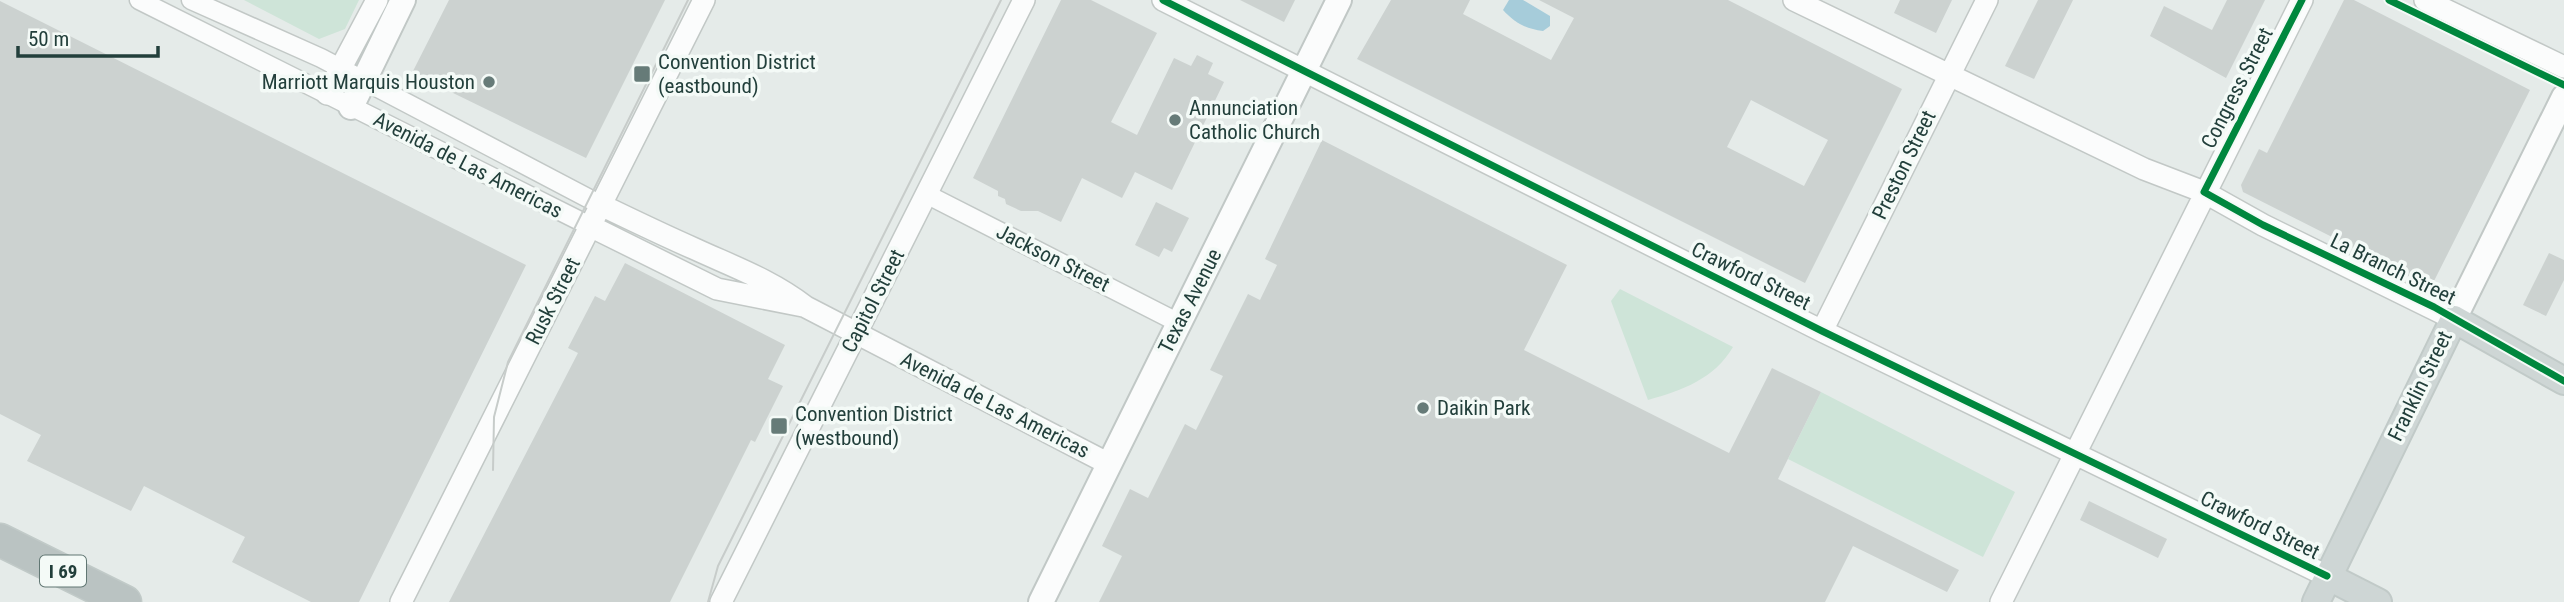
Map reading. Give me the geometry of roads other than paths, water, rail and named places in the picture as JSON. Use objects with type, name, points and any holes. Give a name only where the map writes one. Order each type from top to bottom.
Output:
[{"type":"highway","name":"I 69","points":[[0,540],[125,602]]},
{"type":"main road","points":[[351,107],[403,0]]},
{"type":"main road","name":"Texas Avenue","points":[[1041,602],[1339,0]]},
{"type":"main road","name":"Franklin Street","points":[[2316,602],[2564,97]]},
{"type":"main road","name":"La Branch Street","points":[[2454,319],[2564,381]]},
{"type":"main road","name":"Crawford Street","points":[[2327,576],[2378,602]]},
{"type":"street","name":"Avenida de Las Americas","points":[[139,0],[717,289],[806,307]]},
{"type":"street","name":"Avenida de Las Americas","points":[[191,0],[340,68],[601,205],[740,267],[783,289],[806,307],[1109,464]]},
{"type":"street","points":[[327,94],[377,0]]},
{"type":"street","name":"Rusk Street","points":[[401,602],[704,0]]},
{"type":"street","name":"Capitol Street","points":[[722,602],[1024,0]]},
{"type":"street","name":"Crawford Street","points":[[1163,0],[1822,331],[2327,576]]},
{"type":"street","name":"La Branch Street","points":[[1794,0],[2144,169],[2204,192],[2263,225],[2454,319]]},
{"type":"street","name":"Preston Street","points":[[1822,331],[1987,0]]},
{"type":"street","name":"Congress Street","points":[[2001,602],[2302,0]]},
{"type":"street","points":[[2425,0],[2564,67]]},
{"type":"street","name":"Jackson Street","points":[[926,194],[1179,323]]},
{"type":"street","points":[[736,602],[739,568]]},
{"type":"water","points":[[1509,0],[1523,0],[1550,16],[1550,26],[1543,31],[1516,22],[1503,10]]},
{"type":"tram line","points":[[493,470],[494,417],[508,362],[688,0]]},
{"type":"tram line","points":[[708,602],[718,566],[1001,0]]},
{"type":"place","name":"Convention District (eastbound)","points":[[642,74]]},
{"type":"place","name":"Marriott Marquis Houston","points":[[489,82]]},
{"type":"place","name":"Annunciation Catholic Church","points":[[1175,120]]},
{"type":"place","name":"Daikin Park","points":[[1423,408]]},
{"type":"place","name":"Convention District (westbound)","points":[[779,426]]}]
